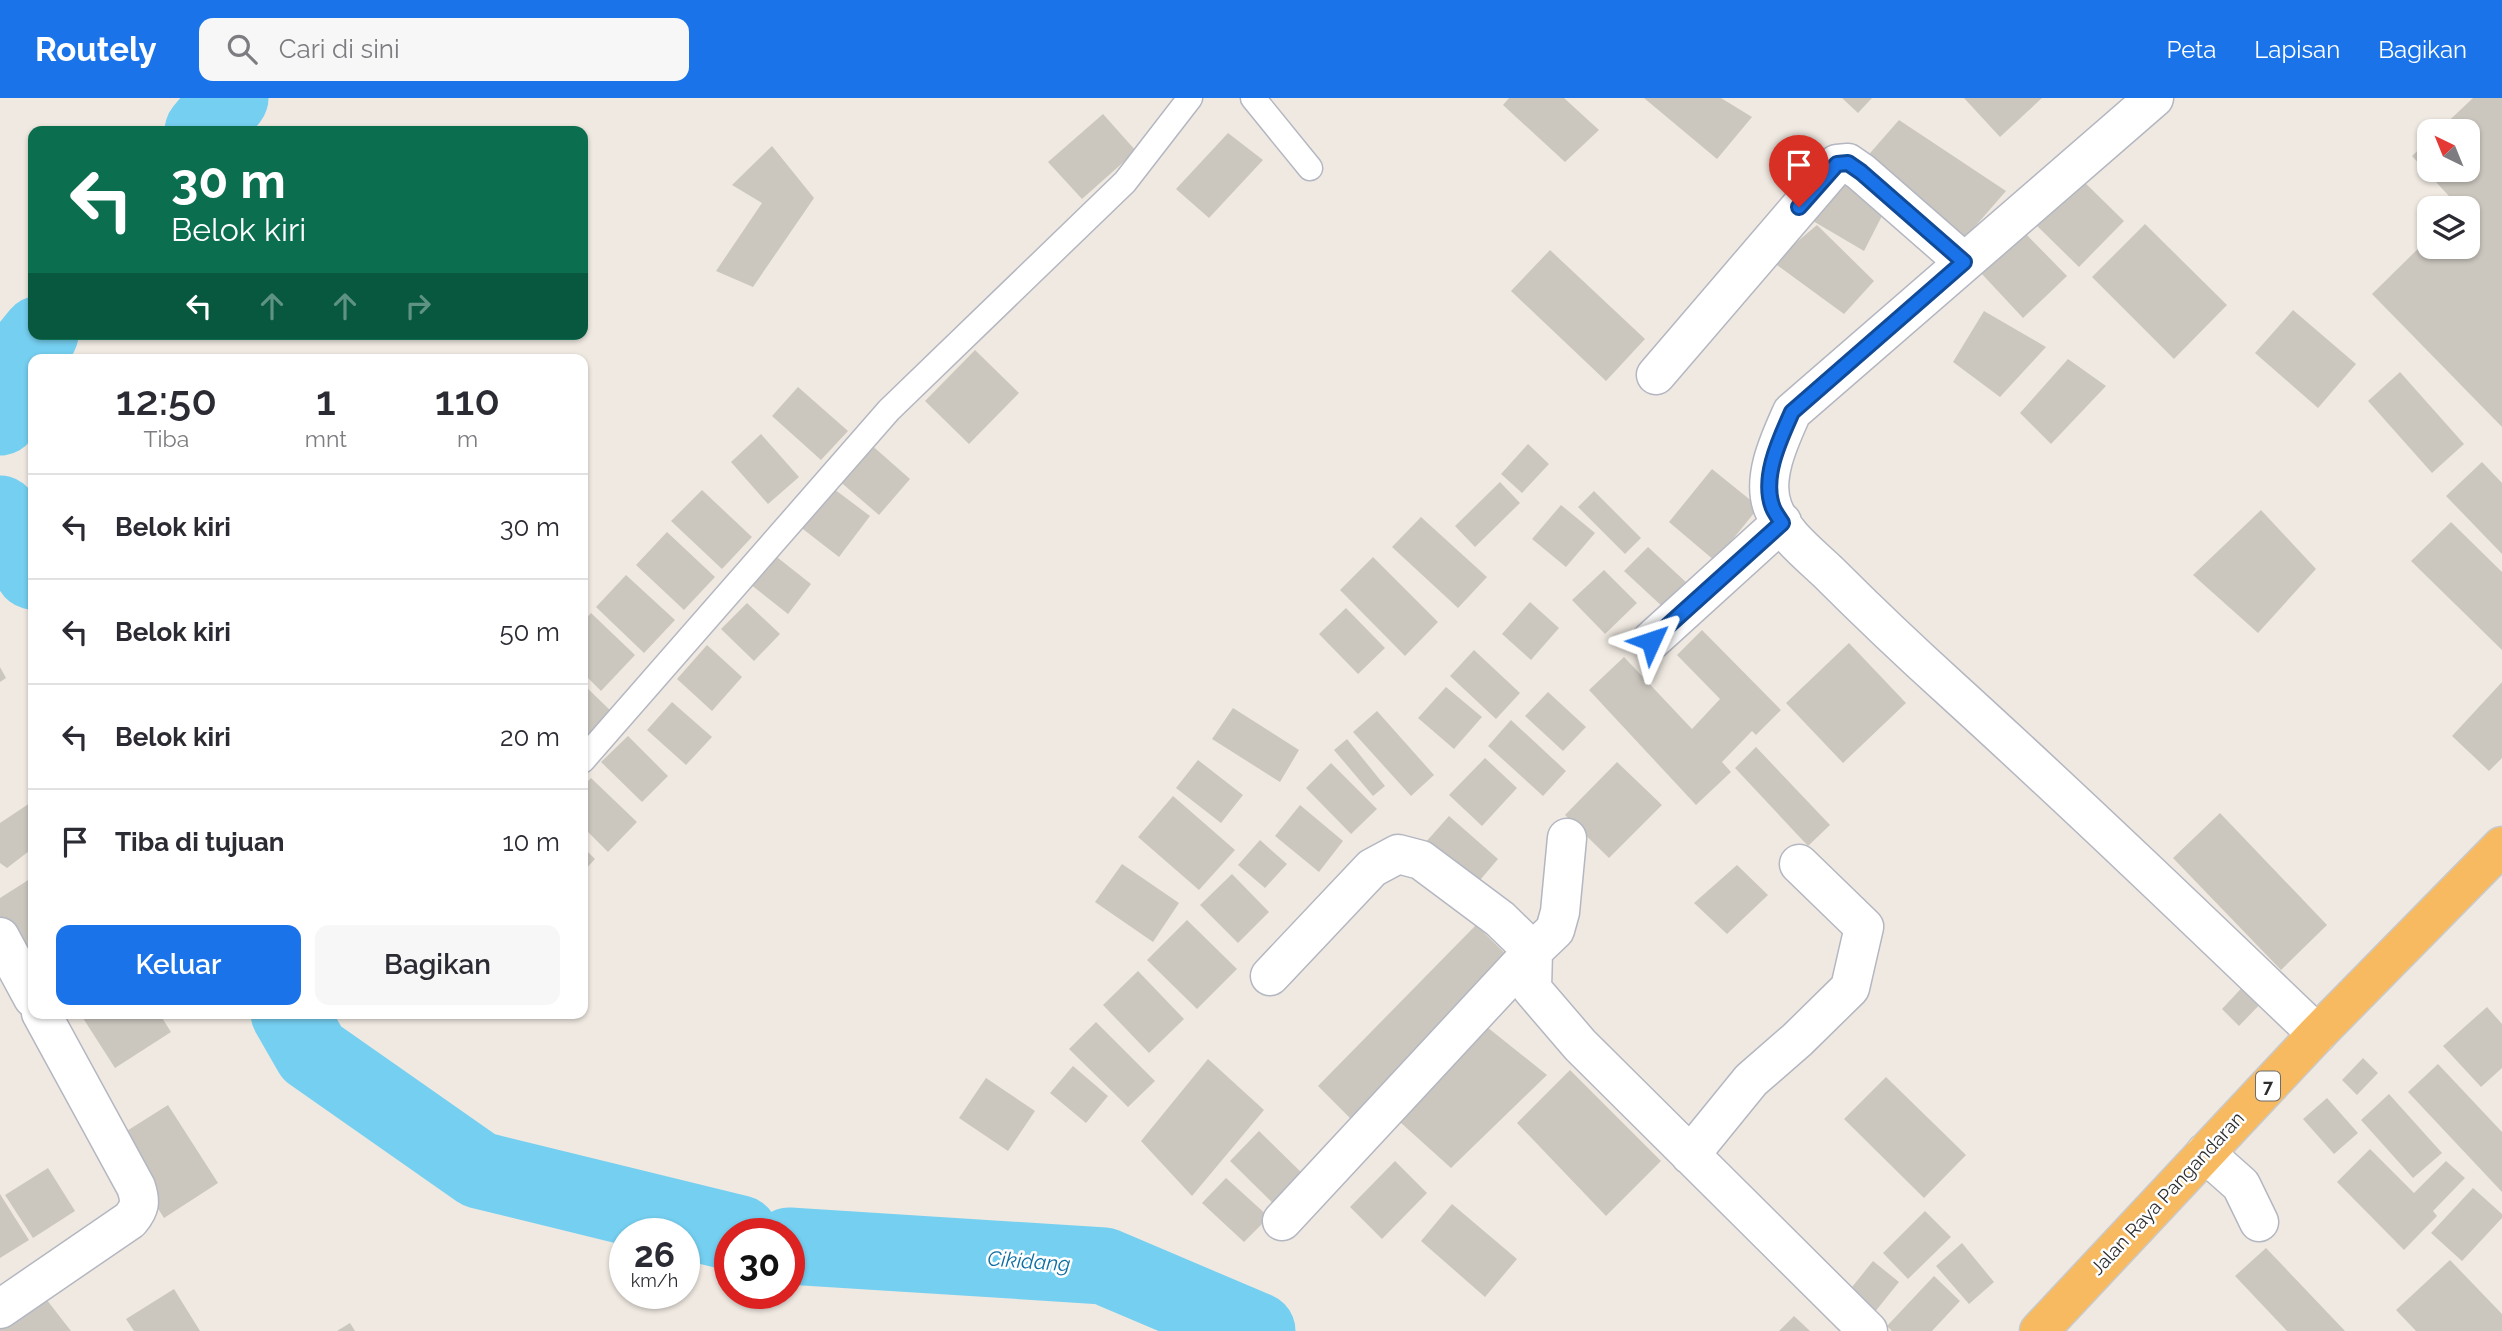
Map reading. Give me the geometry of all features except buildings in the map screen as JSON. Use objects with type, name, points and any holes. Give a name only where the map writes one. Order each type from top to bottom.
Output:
[{"type":"highway","name":"Jalan Raya Pangandaran","points":[[2039,1331],[2316,1034],[2502,846]]},
{"type":"street","points":[[2154,98],[1792,412],[1780,438],[1770,479],[1773,509],[1789,534],[1886,630],[2096,822],[2316,1034]]},
{"type":"street","points":[[1656,375],[1837,164],[1848,163],[1861,172],[1964,262]]},
{"type":"street","points":[[1651,641],[1782,523]]},
{"type":"street","points":[[1282,1221],[1555,930],[1560,912],[1567,838]]},
{"type":"street","points":[[1270,976],[1372,868],[1398,854],[1421,860],[1500,919],[1533,951],[1532,989],[1580,1045],[1868,1331]]},
{"type":"street","points":[[1690,1154],[1751,1080],[1850,988],[1864,927],[1799,864]]},
{"type":"street","points":[[0,937],[28,989]]},
{"type":"street","points":[[0,1309],[130,1220],[138,1211],[141,1201],[44,1019]]},
{"type":"street","points":[[2205,1153],[2241,1185],[2259,1222]]},
{"type":"lane","points":[[588,754],[889,410],[1125,182],[1190,98]]},
{"type":"lane","points":[[1253,98],[1310,168]]},
{"type":"waterway","points":[[207,126],[230,98]]},
{"type":"waterway","points":[[0,417],[13,367],[35,340]]},
{"type":"waterway","points":[[0,514],[28,562]]},
{"type":"waterway","name":"Cikidang","points":[[292,1019],[312,1053],[479,1170],[714,1228]]},
{"type":"waterway","name":"Cikidang","points":[[805,1247],[1104,1266],[1257,1331]]},
{"type":"route","points":[[1651,641],[1782,523],[1773,509],[1770,479],[1780,438],[1792,412],[1964,262],[1848,163],[1837,164],[1799,207]]}]
